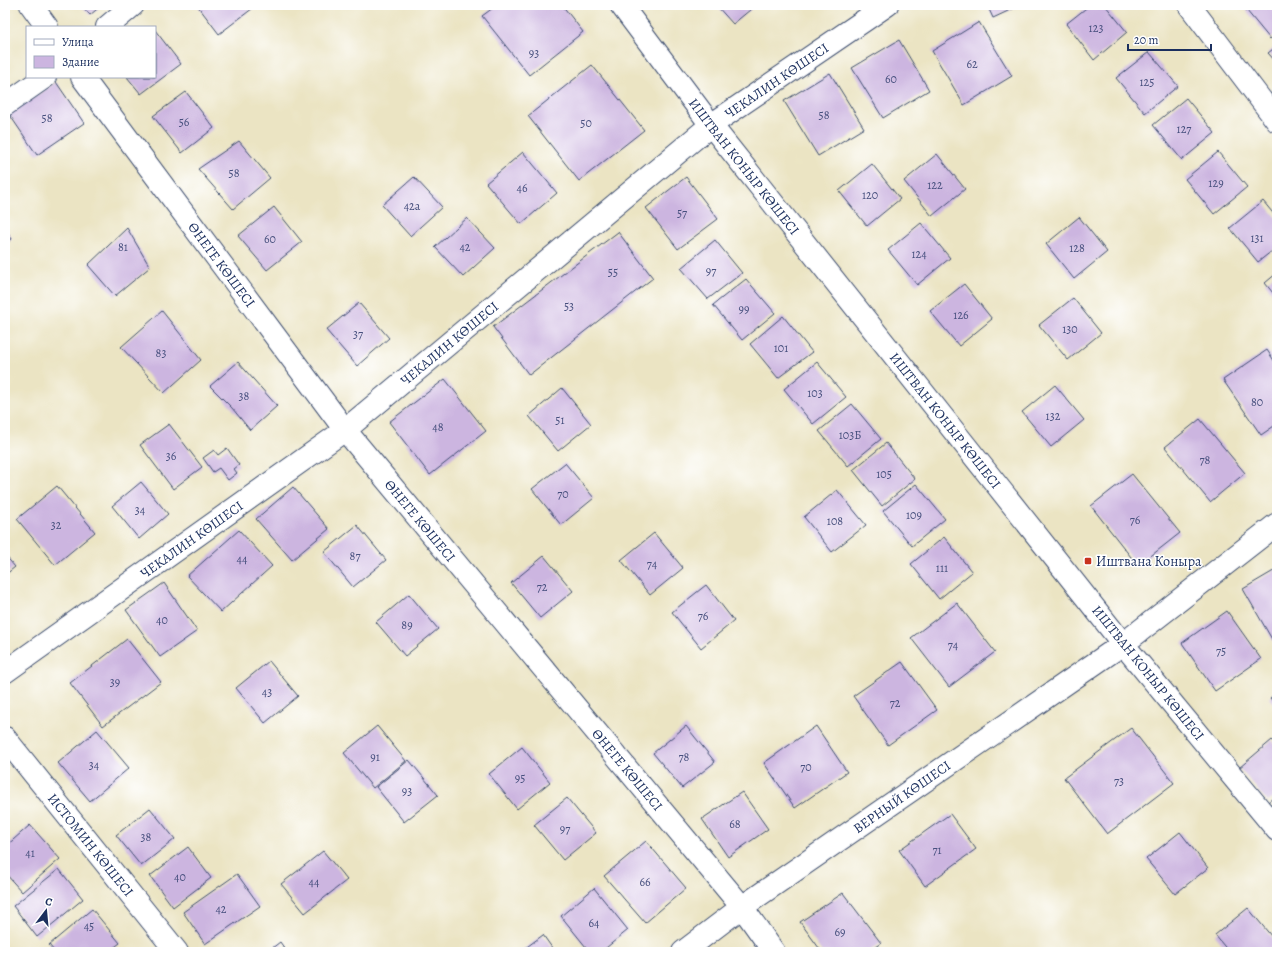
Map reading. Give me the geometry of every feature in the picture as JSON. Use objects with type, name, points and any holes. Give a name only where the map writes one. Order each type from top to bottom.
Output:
[{"type":"street","points":[[31,5],[46,26]]},
{"type":"street","points":[[108,26],[133,5]]},
{"type":"street","name":"ИШТВАН КОНЫР КӨШЕСІ","points":[[620,5],[711,125],[1123,644],[1277,830]]},
{"type":"street","name":"ЧЕКАЛИН КӨШЕСІ","points":[[5,672],[345,430],[711,125],[887,5]]},
{"type":"street","points":[[1189,5],[1277,121]]},
{"type":"street","points":[[5,105],[44,78]]},
{"type":"street","name":"ӨНЕГЕ КӨШЕСІ","points":[[83,78],[345,430],[742,907],[774,952]]},
{"type":"street","name":"ВЕРНЫЙ КӨШЕСІ","points":[[683,952],[742,907],[1123,644],[1277,524]]},
{"type":"street","name":"ИСТОМИН КӨШЕСІ","points":[[5,738],[177,952]]},
{"type":"building","points":[[81,5],[102,5],[90,15]]},
{"type":"building","points":[[197,5],[257,5],[219,34]]},
{"type":"building","points":[[497,5],[562,5],[583,32],[529,75],[482,16]]},
{"type":"building","points":[[716,5],[756,5],[733,24]]},
{"type":"building","points":[[987,5],[1021,5],[993,18]]},
{"type":"building","points":[[1090,5],[1105,5],[1127,32],[1094,60],[1066,24]]},
{"type":"building","points":[[1242,5],[1277,5],[1277,33],[1270,39]]},
{"type":"building","points":[[979,22],[1012,76],[964,105],[932,51]]},
{"type":"building","points":[[156,31],[181,64],[141,94],[128,78],[156,78]]},
{"type":"building","points":[[899,40],[929,90],[883,118],[852,68]]},
{"type":"building","points":[[1277,46],[1277,63],[1268,53]]},
{"type":"building","points":[[1149,52],[1178,86],[1145,113],[1116,78]]},
{"type":"building","points":[[592,65],[644,130],[579,181],[528,116]]},
{"type":"building","points":[[830,73],[864,128],[818,156],[784,101]]},
{"type":"building","points":[[56,82],[84,123],[37,155],[9,114]]},
{"type":"building","points":[[186,92],[214,128],[182,153],[153,116]]},
{"type":"building","points":[[1186,98],[1215,133],[1182,160],[1153,125]]},
{"type":"building","points":[[239,141],[270,178],[233,209],[198,169]]},
{"type":"building","points":[[523,152],[557,193],[521,224],[486,183]]},
{"type":"building","points":[[1218,152],[1247,187],[1214,214],[1185,179]]},
{"type":"building","points":[[937,154],[965,189],[932,216],[904,181]]},
{"type":"building","points":[[872,164],[900,199],[867,226],[839,191]]},
{"type":"building","points":[[414,177],[442,207],[410,236],[382,205]]},
{"type":"building","points":[[686,177],[718,219],[678,249],[646,208]]},
{"type":"building","points":[[1263,201],[1277,218],[1277,247],[1258,262],[1230,228]]},
{"type":"building","points":[[274,207],[302,242],[267,270],[238,236]]},
{"type":"building","points":[[1079,217],[1107,252],[1074,279],[1046,244]]},
{"type":"building","points":[[467,218],[495,248],[463,277],[435,247]]},
{"type":"building","points":[[921,223],[950,258],[917,285],[888,250]]},
{"type":"building","points":[[5,228],[12,239],[5,244]]},
{"type":"building","points":[[127,228],[150,267],[115,296],[88,265]]},
{"type":"building","points":[[618,232],[653,278],[529,375],[493,327]]},
{"type":"building","points":[[715,240],[742,273],[708,299],[681,268]]},
{"type":"building","points":[[1277,273],[1277,298],[1265,283]]},
{"type":"building","points":[[746,279],[775,313],[742,340],[713,305]]},
{"type":"building","points":[[964,284],[992,319],[959,346],[930,311]]},
{"type":"building","points":[[1073,298],[1101,333],[1068,360],[1039,325]]},
{"type":"building","points":[[359,303],[389,338],[357,366],[326,330]]},
{"type":"building","points":[[162,311],[201,360],[164,393],[121,347]]},
{"type":"building","points":[[783,316],[812,352],[778,378],[750,344]]},
{"type":"building","points":[[1267,350],[1277,365],[1277,424],[1261,435],[1223,380]]},
{"type":"building","points":[[238,362],[277,406],[250,430],[232,408],[210,386]]},
{"type":"building","points":[[817,362],[846,397],[813,424],[784,389]]},
{"type":"building","points":[[445,379],[486,431],[430,475],[389,422]]},
{"type":"building","points":[[1055,385],[1084,420],[1051,447],[1022,412]]},
{"type":"building","points":[[562,388],[591,424],[558,451],[529,416]]},
{"type":"building","points":[[852,404],[881,439],[848,466],[819,431]]},
{"type":"building","points":[[1200,419],[1245,473],[1210,502],[1165,447]]},
{"type":"building","points":[[169,424],[202,467],[173,489],[140,445]]},
{"type":"building","points":[[886,443],[915,479],[882,506],[853,470]]},
{"type":"building","points":[[227,448],[239,465],[234,469],[237,473],[228,480],[219,468],[213,472],[203,458],[214,450],[218,455]]},
{"type":"building","points":[[565,463],[594,498],[561,525],[532,489]]},
{"type":"building","points":[[1132,474],[1180,533],[1138,566],[1091,506]]},
{"type":"building","points":[[141,482],[168,514],[139,539],[112,506]]},
{"type":"building","points":[[916,484],[945,519],[912,546],[883,511]]},
{"type":"building","points":[[57,486],[95,532],[55,565],[17,519]]},
{"type":"building","points":[[293,487],[329,529],[292,560],[256,519]]},
{"type":"building","points":[[837,490],[866,525],[832,552],[804,517]]},
{"type":"building","points":[[357,525],[386,560],[353,587],[324,552]]},
{"type":"building","points":[[239,530],[272,566],[221,612],[187,576]]},
{"type":"building","points":[[654,533],[683,568],[650,595],[621,560]]},
{"type":"building","points":[[944,537],[972,572],[939,599],[911,564]]},
{"type":"building","points":[[5,555],[15,567],[5,575]]},
{"type":"building","points":[[544,556],[573,591],[540,618],[511,583]]},
{"type":"building","points":[[1277,569],[1277,636],[1273,641],[1243,589]]},
{"type":"building","points":[[164,583],[197,631],[160,657],[126,610]]},
{"type":"building","points":[[706,585],[734,621],[701,648],[672,612]]},
{"type":"building","points":[[409,594],[438,629],[405,656],[376,622]]},
{"type":"building","points":[[957,603],[995,652],[949,687],[911,638]]},
{"type":"building","points":[[1227,611],[1261,659],[1215,691],[1182,643]]},
{"type":"building","points":[[127,639],[161,682],[103,726],[70,683]]},
{"type":"building","points":[[269,661],[298,696],[265,723],[236,688]]},
{"type":"building","points":[[902,662],[937,710],[888,745],[853,696]]},
{"type":"building","points":[[1277,692],[1277,706],[1270,698]]},
{"type":"building","points":[[377,726],[406,761],[373,788],[344,753]]},
{"type":"building","points":[[686,726],[715,762],[682,788],[653,753]]},
{"type":"building","points":[[816,726],[847,772],[795,808],[764,763]]},
{"type":"building","points":[[1131,728],[1174,783],[1107,834],[1064,778]]},
{"type":"building","points":[[97,730],[129,768],[90,801],[58,763]]},
{"type":"building","points":[[1272,740],[1277,747],[1277,795],[1268,802],[1239,768]]},
{"type":"building","points":[[522,747],[550,782],[517,809],[489,774]]},
{"type":"building","points":[[409,760],[438,795],[404,822],[376,787]]},
{"type":"building","points":[[742,792],[768,829],[728,857],[702,819]]},
{"type":"building","points":[[567,798],[596,833],[563,860],[534,825]]},
{"type":"building","points":[[150,808],[175,839],[141,866],[116,835]]},
{"type":"building","points":[[950,814],[976,849],[925,886],[899,850]]},
{"type":"building","points":[[30,825],[60,859],[22,892],[5,873],[5,847]]},
{"type":"building","points":[[1180,832],[1208,868],[1175,894],[1146,859]]},
{"type":"building","points":[[646,841],[686,888],[645,923],[604,876]]},
{"type":"building","points":[[188,847],[211,878],[173,907],[150,876]]},
{"type":"building","points":[[323,851],[347,880],[305,913],[281,884]]},
{"type":"building","points":[[59,869],[83,899],[37,937],[13,906]]},
{"type":"building","points":[[237,874],[260,906],[205,944],[183,912]]},
{"type":"building","points":[[594,888],[628,930],[601,952],[590,952],[561,916]]},
{"type":"building","points":[[843,893],[881,943],[868,952],[822,952],[800,922]]},
{"type":"building","points":[[1248,908],[1277,943],[1266,952],[1229,952],[1215,935]]},
{"type":"building","points":[[92,909],[120,943],[108,952],[55,952],[49,945]]},
{"type":"building","points":[[543,935],[555,952],[520,952]]},
{"type":"building","points":[[280,942],[287,952],[267,952]]},
{"type":"place","name":"Иштвана Коныра","points":[[1088,561]]}]
